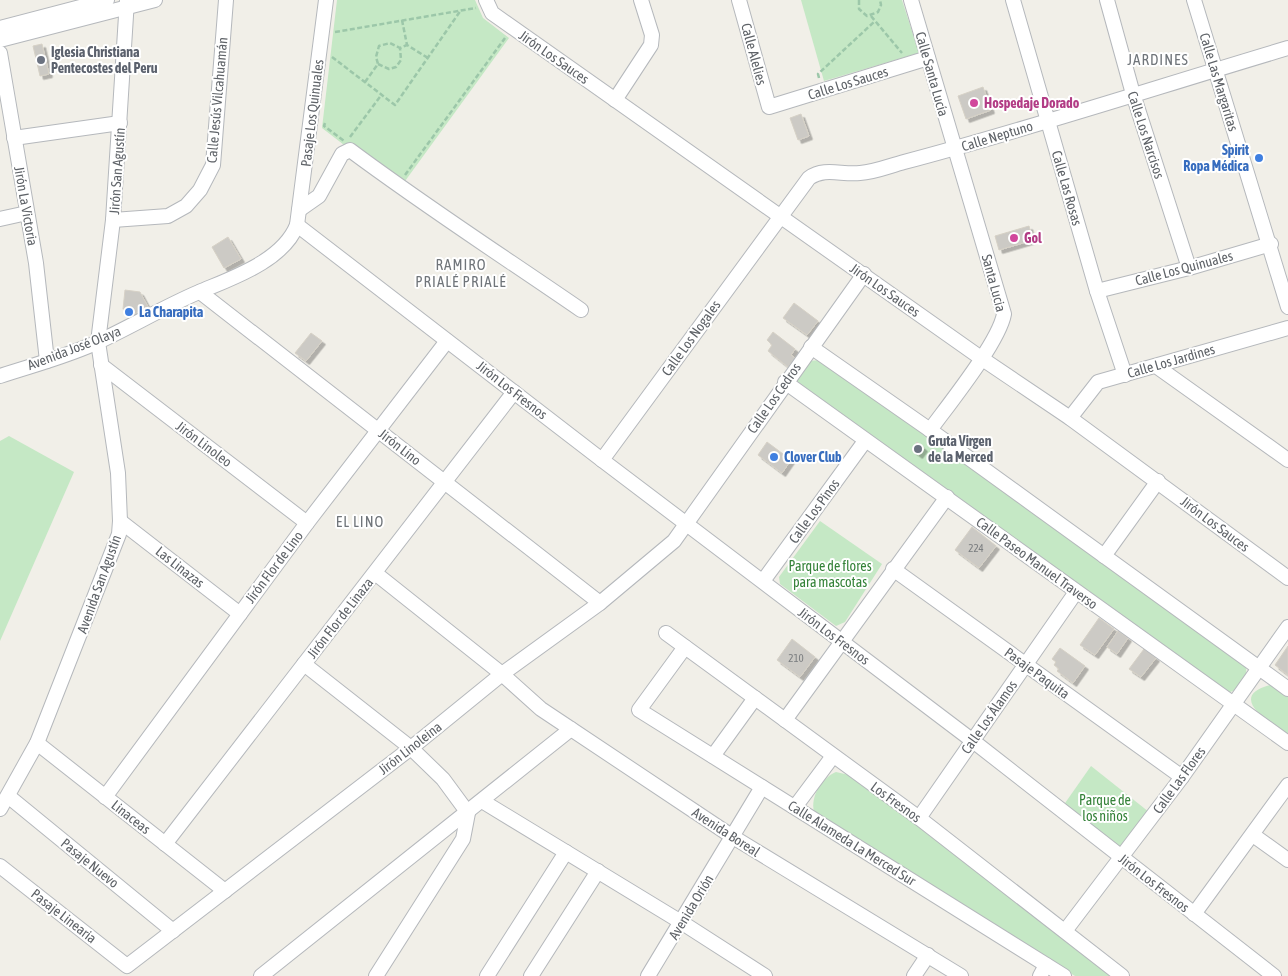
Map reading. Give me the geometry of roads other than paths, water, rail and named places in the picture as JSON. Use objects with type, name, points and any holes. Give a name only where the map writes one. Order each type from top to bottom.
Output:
[{"type":"street","points":[[0,28],[107,0]]},
{"type":"street","points":[[0,40],[128,3],[155,0]]},
{"type":"street","name":"Calle Jesús Vilcahuamán","points":[[113,220],[168,216],[186,206],[200,190],[213,165],[226,0]]},
{"type":"street","name":"Pasaje Los Quinuales","points":[[297,225],[326,0]]},
{"type":"street","points":[[615,100],[651,45],[652,35],[641,0]]},
{"type":"street","name":"Calle Alelies","points":[[739,0],[768,107]]},
{"type":"street","name":"Calle Santa Lucía","points":[[911,0],[954,149]]},
{"type":"street","name":"Calle Las Rosas","points":[[1013,0],[1097,291],[1125,375]]},
{"type":"street","name":"Calle Los Narcisos","points":[[1107,0],[1133,94],[1188,268]]},
{"type":"street","name":"Calle Las Margaritas","points":[[1194,0],[1288,307]]},
{"type":"street","name":"Jirón San Agustín","points":[[98,342],[113,220],[128,3]]},
{"type":"street","name":"Jirón Los Sauces","points":[[479,6],[492,13],[981,358],[1070,418],[1288,578]]},
{"type":"street","name":"Calle Neptuno","points":[[780,217],[809,178],[816,173],[823,171],[851,174],[869,172],[954,149],[1288,48]]},
{"type":"street","name":"Jirón La Victoria","points":[[0,52],[36,263],[47,361]]},
{"type":"street","name":"Calle Los Sauces","points":[[768,107],[928,58]]},
{"type":"street","points":[[14,138],[120,123]]},
{"type":"street","name":"Santa Lucia","points":[[930,430],[981,358],[1000,327],[1004,309],[954,149]]},
{"type":"street","points":[[299,210],[319,196],[342,154],[350,150],[400,188],[581,310]]},
{"type":"street","points":[[0,219],[27,213]]},
{"type":"street","name":"Calle Los Nogales","points":[[602,460],[780,217]]},
{"type":"street","name":"Avenida José Olaya","points":[[0,376],[98,342],[200,292],[220,286],[268,258],[285,244],[297,225]]},
{"type":"street","name":"Jirón Los Fresnos","points":[[297,225],[685,524],[973,741],[1274,976]]},
{"type":"street","name":"Calle Los Quinuales","points":[[1097,291],[1188,268],[1270,244]]},
{"type":"street","name":"Calle Los Cedros","points":[[685,524],[864,274]]},
{"type":"street","name":"Jirón Lino","points":[[200,292],[600,603]]},
{"type":"street","name":"Calle Los Jardines","points":[[1070,418],[1098,382],[1288,328]]},
{"type":"street","name":"Jirón Flor de Lino","points":[[105,797],[308,523],[447,341]]},
{"type":"street","name":"Avenida San Agustín","points":[[0,809],[37,743],[118,534],[120,521],[118,473],[98,342]]},
{"type":"street","points":[[811,347],[930,430],[1288,689]]},
{"type":"street","name":"Jirón Linoleo","points":[[101,365],[308,523]]},
{"type":"street","points":[[1156,366],[1288,460]]},
{"type":"street","name":"Calle Paseo Manuel Traverso","points":[[785,382],[1288,743]]},
{"type":"street","name":"Jirón Flor de Linaza","points":[[165,844],[514,392]]},
{"type":"street","name":"Calle Los Pinos","points":[[762,581],[865,441]]},
{"type":"street","points":[[1104,556],[1158,481]]},
{"type":"street","points":[[785,720],[947,497]]},
{"type":"street","name":"Las Linazas","points":[[120,521],[240,614]]},
{"type":"street","name":"Jirón Linoleina","points":[[127,966],[411,748],[502,674],[600,603],[674,541],[685,524]]},
{"type":"street","name":"Pasaje Paquita","points":[[893,569],[1182,777]]},
{"type":"street","points":[[375,572],[502,674]]},
{"type":"street","name":"Calle Los Álamos","points":[[919,818],[1076,592]]},
{"type":"street","name":"Calle Las Flores","points":[[1065,931],[1182,777],[1288,627]]},
{"type":"street","name":"Los Fresnos","points":[[666,633],[919,818],[1122,976]]},
{"type":"street","name":"Calle Alameda La Merced Sur","points":[[684,647],[639,710],[795,807],[1043,970],[1064,976]]},
{"type":"street","points":[[304,664],[411,748],[443,779],[468,813],[463,839],[376,976]]},
{"type":"street","name":"Avenida Boreal","points":[[502,674],[541,709],[733,837],[961,976]]},
{"type":"street","points":[[713,756],[755,698]]},
{"type":"street","points":[[261,976],[468,813],[571,729]]},
{"type":"street","name":"Linaceas","points":[[37,743],[225,891]]},
{"type":"street","points":[[795,807],[833,756]]},
{"type":"street","points":[[1194,914],[1288,785]]},
{"type":"street","name":"Avenida Orión","points":[[648,976],[762,787]]},
{"type":"street","name":"Pasaje Nuevo","points":[[8,796],[173,931]]},
{"type":"street","points":[[482,801],[681,922],[765,976]]},
{"type":"street","points":[[1253,835],[1288,860]]},
{"type":"street","points":[[487,976],[566,852]]},
{"type":"street","name":"Pasaje Linearia","points":[[0,866],[127,966]]},
{"type":"street","points":[[532,976],[598,871]]},
{"type":"street","points":[[914,976],[928,955]]},
{"type":"place","name":"Iglesia Christiana Pentecostes del Peru","points":[[41,60]]},
{"type":"place","name":"Hospedaje Dorado","points":[[974,103]]},
{"type":"place","name":"Spirit Ropa Médica","points":[[1259,158]]},
{"type":"place","name":"Gol","points":[[1014,238]]},
{"type":"place","name":"La Charapita","points":[[129,312]]},
{"type":"place","name":"Gruta Virgen de la Merced","points":[[918,449]]},
{"type":"place","name":"Clover Club","points":[[774,457]]},
{"type":"district","name":"JARDINES","points":[[1158,59]]},
{"type":"district","name":"RAMIRO PRIALÉ PRIALÉ","points":[[461,272]]},
{"type":"district","name":"EL LINO","points":[[360,521]]},
{"type":"park label","name":"Parque de flores para mascotas","points":[[830,574]]},
{"type":"park label","name":"Parque de los niños","points":[[1105,808]]}]
